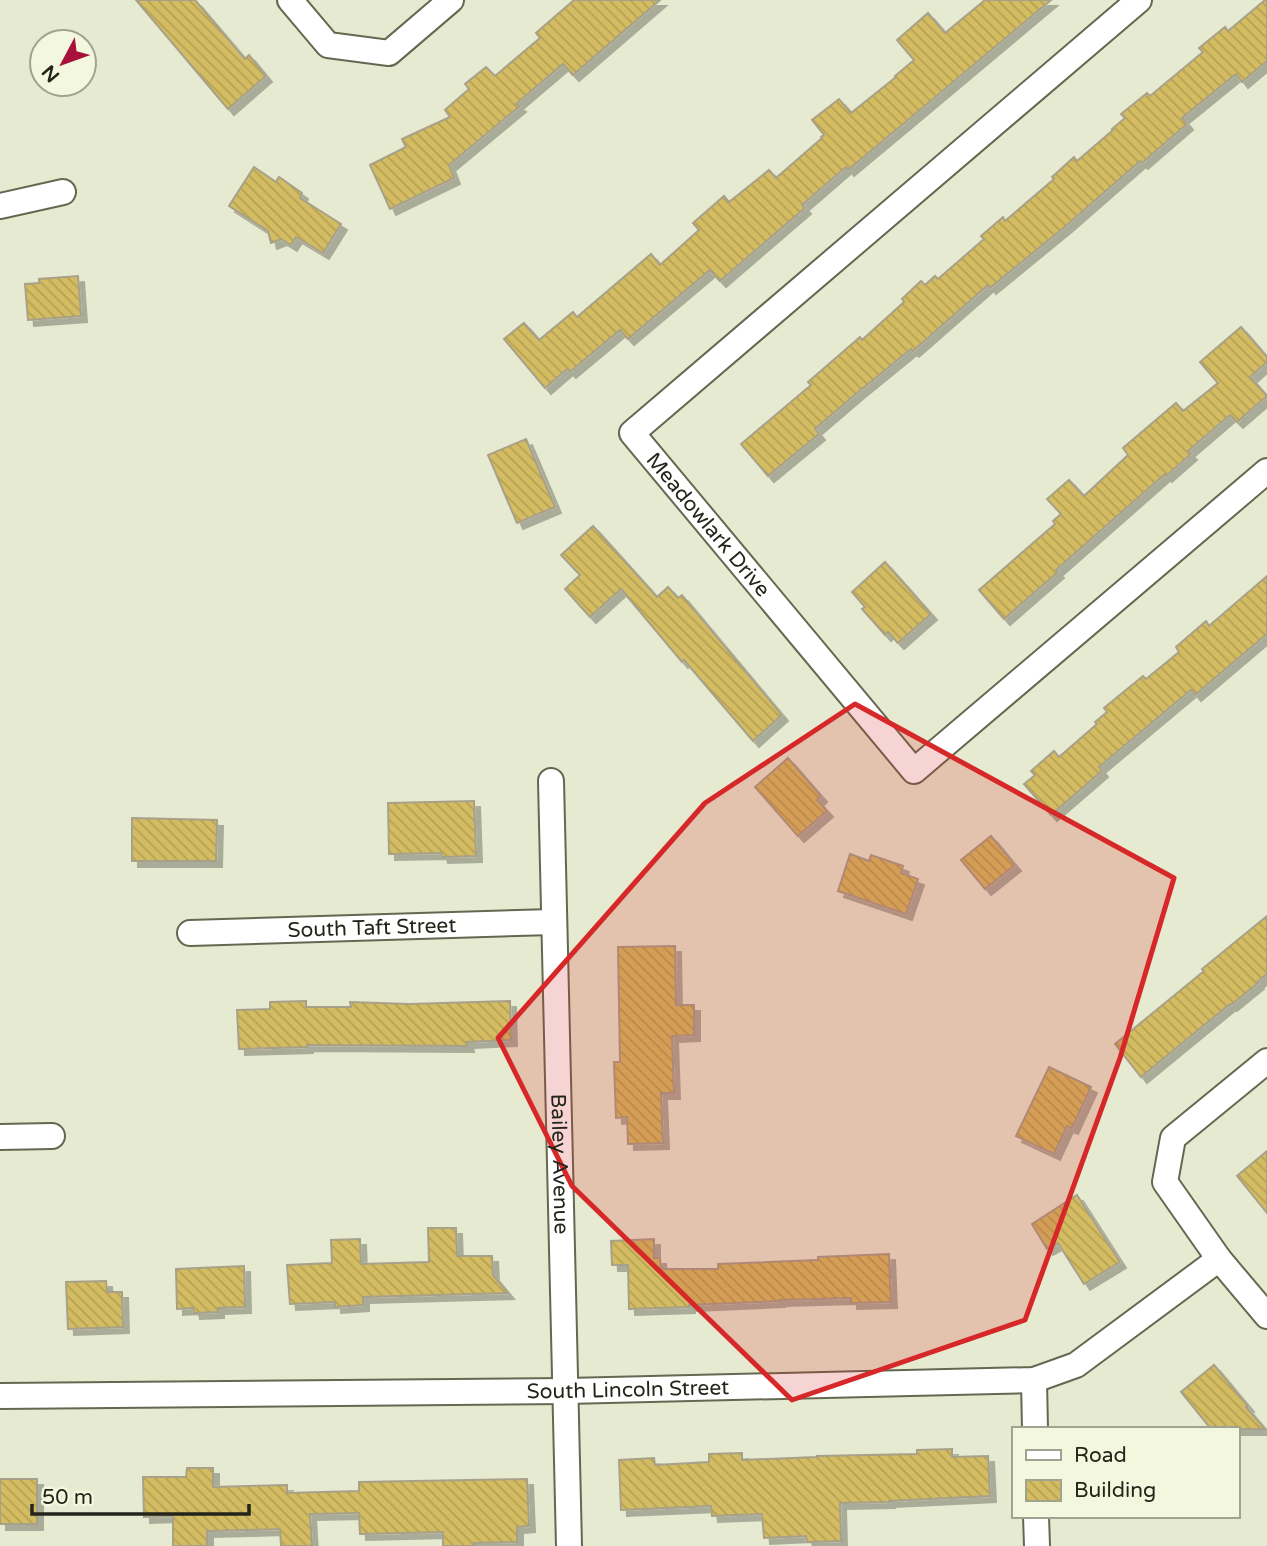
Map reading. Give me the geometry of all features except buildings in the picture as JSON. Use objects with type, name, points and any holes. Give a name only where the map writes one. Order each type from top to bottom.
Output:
[{"type":"street","points":[[290,0],[328,45],[389,53],[451,0]]},
{"type":"street","name":"Meadowlark Drive","points":[[1139,0],[632,433],[914,771],[1267,471]]},
{"type":"street","points":[[0,206],[63,192]]},
{"type":"street","name":"Bailey Avenue","points":[[551,781],[569,1546]]},
{"type":"street","name":"South Taft Street","points":[[190,933],[553,922]]},
{"type":"street","points":[[1267,1061],[1173,1138],[1164,1182],[1219,1259],[1267,1316]]},
{"type":"street","points":[[0,1137],[52,1136]]},
{"type":"street","name":"South Lincoln Street","points":[[0,1396],[566,1391],[1034,1380],[1076,1365],[1219,1259]]},
{"type":"street","points":[[1034,1380],[1035,1427]]},
{"type":"street","points":[[1036,1518],[1037,1546]]},
{"type":"highlighted area","points":[[855,704],[1174,878],[1120,1058],[1025,1320],[792,1400],[572,1186],[498,1038],[705,803]]}]
